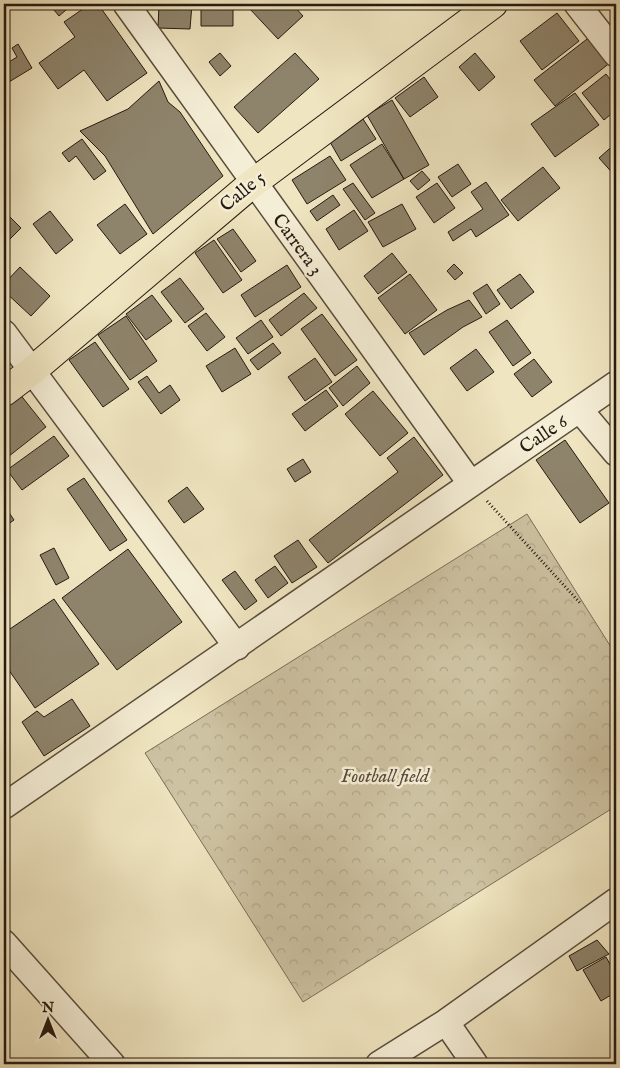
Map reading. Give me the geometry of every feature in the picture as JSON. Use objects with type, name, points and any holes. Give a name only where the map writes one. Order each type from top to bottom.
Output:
[{"type":"main road","name":"Calle 5","points":[[4,392],[33,370],[253,183],[493,4]]},
{"type":"street","name":"Carrera 3","points":[[126,4],[471,484]]},
{"type":"street","points":[[577,4],[616,54]]},
{"type":"street","points":[[4,333],[236,647]]},
{"type":"street","name":"Calle 6","points":[[4,806],[616,384]]},
{"type":"street","points":[[580,410],[616,453]]},
{"type":"street","points":[[379,1064],[446,1022],[616,901]]},
{"type":"street","points":[[8,958],[100,1060]]},
{"type":"street","points":[[446,1022],[475,1064]]},
{"type":"path","points":[[471,484],[510,523],[581,604]]},
{"type":"green space","name":"Football field","points":[[527,514],[616,655],[616,806],[303,1002],[145,753]]},
{"type":"building","points":[[49,4],[73,4],[59,16]]},
{"type":"building","points":[[90,4],[98,4],[147,73],[107,101],[84,70],[58,89],[39,63],[75,37],[64,22]]},
{"type":"building","points":[[159,4],[192,4],[190,29],[158,28]]},
{"type":"building","points":[[201,4],[233,4],[233,26],[201,26]]},
{"type":"building","points":[[252,4],[292,4],[303,16],[278,39],[248,7]]},
{"type":"building","points":[[557,13],[579,41],[542,70],[520,41]]},
{"type":"building","points":[[591,36],[611,62],[555,106],[534,80]]},
{"type":"building","points":[[18,44],[32,68],[4,85],[4,65],[17,57],[12,48]]},
{"type":"building","points":[[220,53],[231,66],[220,76],[209,62]]},
{"type":"building","points":[[295,53],[319,79],[258,133],[234,107]]},
{"type":"building","points":[[475,53],[495,77],[479,91],[459,67]]},
{"type":"building","points":[[606,74],[616,87],[616,110],[604,120],[582,93]]},
{"type":"building","points":[[424,77],[438,97],[410,117],[395,98]]},
{"type":"building","points":[[159,81],[168,102],[180,112],[223,176],[153,234],[105,156],[80,131],[128,109]]},
{"type":"building","points":[[575,93],[599,125],[555,157],[531,124]]},
{"type":"building","points":[[392,100],[429,165],[404,179],[367,115]]},
{"type":"building","points":[[363,119],[376,139],[341,161],[330,142]]},
{"type":"building","points":[[82,139],[106,171],[94,180],[76,156],[69,162],[62,153]]},
{"type":"building","points":[[616,143],[616,177],[599,158]]},
{"type":"building","points":[[382,144],[404,179],[372,198],[350,165]]},
{"type":"building","points":[[330,156],[346,180],[307,204],[292,180]]},
{"type":"building","points":[[458,164],[471,184],[452,197],[438,177]]},
{"type":"building","points":[[543,167],[560,188],[518,221],[501,200]]},
{"type":"building","points":[[422,171],[430,180],[418,190],[410,181]]},
{"type":"building","points":[[486,182],[509,215],[476,237],[471,229],[453,241],[448,232],[483,209],[471,192]]},
{"type":"building","points":[[353,183],[375,213],[365,220],[343,189]]},
{"type":"building","points":[[437,183],[455,208],[434,223],[416,197]]},
{"type":"building","points":[[333,195],[340,205],[317,221],[310,211]]},
{"type":"building","points":[[125,204],[147,234],[120,254],[97,225]]},
{"type":"building","points":[[402,204],[416,229],[383,247],[368,222]]},
{"type":"building","points":[[354,210],[368,231],[339,250],[326,229]]},
{"type":"building","points":[[4,211],[21,228],[4,245]]},
{"type":"building","points":[[50,211],[73,240],[56,254],[33,224]]},
{"type":"building","points":[[233,229],[256,261],[241,272],[217,239]]},
{"type":"building","points":[[214,240],[242,280],[223,293],[195,253]]},
{"type":"building","points":[[392,253],[407,272],[378,294],[364,276]]},
{"type":"building","points":[[454,264],[463,273],[455,280],[447,271]]},
{"type":"building","points":[[287,265],[301,287],[255,317],[241,295]]},
{"type":"building","points":[[20,267],[50,296],[31,316],[4,291],[4,284]]},
{"type":"building","points":[[410,274],[437,310],[405,334],[378,298]]},
{"type":"building","points":[[520,274],[534,292],[511,309],[497,290]]},
{"type":"building","points":[[180,278],[204,309],[185,323],[161,292]]},
{"type":"building","points":[[487,284],[500,304],[486,314],[473,293]]},
{"type":"building","points":[[304,293],[317,308],[281,336],[269,320]]},
{"type":"building","points":[[152,295],[172,321],[146,340],[126,314]]},
{"type":"building","points":[[469,300],[482,317],[463,327],[424,355],[409,333],[447,310]]},
{"type":"building","points":[[206,313],[225,337],[207,351],[188,326]]},
{"type":"building","points":[[322,314],[357,360],[335,376],[301,329]]},
{"type":"building","points":[[126,316],[157,361],[130,380],[98,335]]},
{"type":"building","points":[[261,320],[273,337],[248,354],[236,338]]},
{"type":"building","points":[[507,320],[531,353],[513,366],[489,332]]},
{"type":"building","points":[[95,342],[129,389],[103,407],[69,360]]},
{"type":"building","points":[[273,343],[281,353],[258,370],[250,360]]},
{"type":"building","points":[[235,348],[251,374],[222,392],[206,366]]},
{"type":"building","points":[[476,349],[494,372],[467,391],[450,368]]},
{"type":"building","points":[[315,358],[332,382],[305,401],[288,377]]},
{"type":"building","points":[[534,359],[552,382],[532,397],[514,374]]},
{"type":"building","points":[[357,366],[370,383],[343,406],[329,388]]},
{"type":"building","points":[[147,376],[159,393],[170,385],[180,400],[161,414],[138,382]]},
{"type":"building","points":[[326,390],[338,406],[305,431],[292,414]]},
{"type":"building","points":[[373,391],[408,433],[380,456],[345,414]]},
{"type":"building","points":[[19,393],[46,427],[4,460],[4,405]]},
{"type":"building","points":[[54,436],[69,456],[22,490],[7,470]]},
{"type":"building","points":[[414,437],[443,475],[328,563],[309,540],[398,472],[387,458]]},
{"type":"building","points":[[565,440],[609,503],[580,523],[536,460]]},
{"type":"building","points":[[303,459],[311,472],[295,482],[287,469]]},
{"type":"building","points":[[84,478],[127,540],[110,551],[67,489]]},
{"type":"building","points":[[187,487],[204,509],[184,523],[168,501]]},
{"type":"building","points":[[4,505],[14,520],[4,527]]},
{"type":"building","points":[[298,540],[317,567],[292,583],[274,556]]},
{"type":"building","points":[[54,548],[69,578],[56,585],[40,555]]},
{"type":"building","points":[[128,549],[182,622],[117,670],[62,598]]},
{"type":"building","points":[[275,566],[288,583],[268,598],[255,580]]},
{"type":"building","points":[[235,571],[257,601],[245,610],[222,580]]},
{"type":"building","points":[[54,599],[99,664],[35,708],[4,663],[4,633]]},
{"type":"building","points":[[72,699],[90,726],[44,756],[22,722],[37,711],[44,717]]},
{"type":"building","points":[[597,940],[609,954],[577,971],[569,956]]},
{"type":"building","points":[[606,957],[616,975],[616,992],[601,1001],[583,970]]}]
